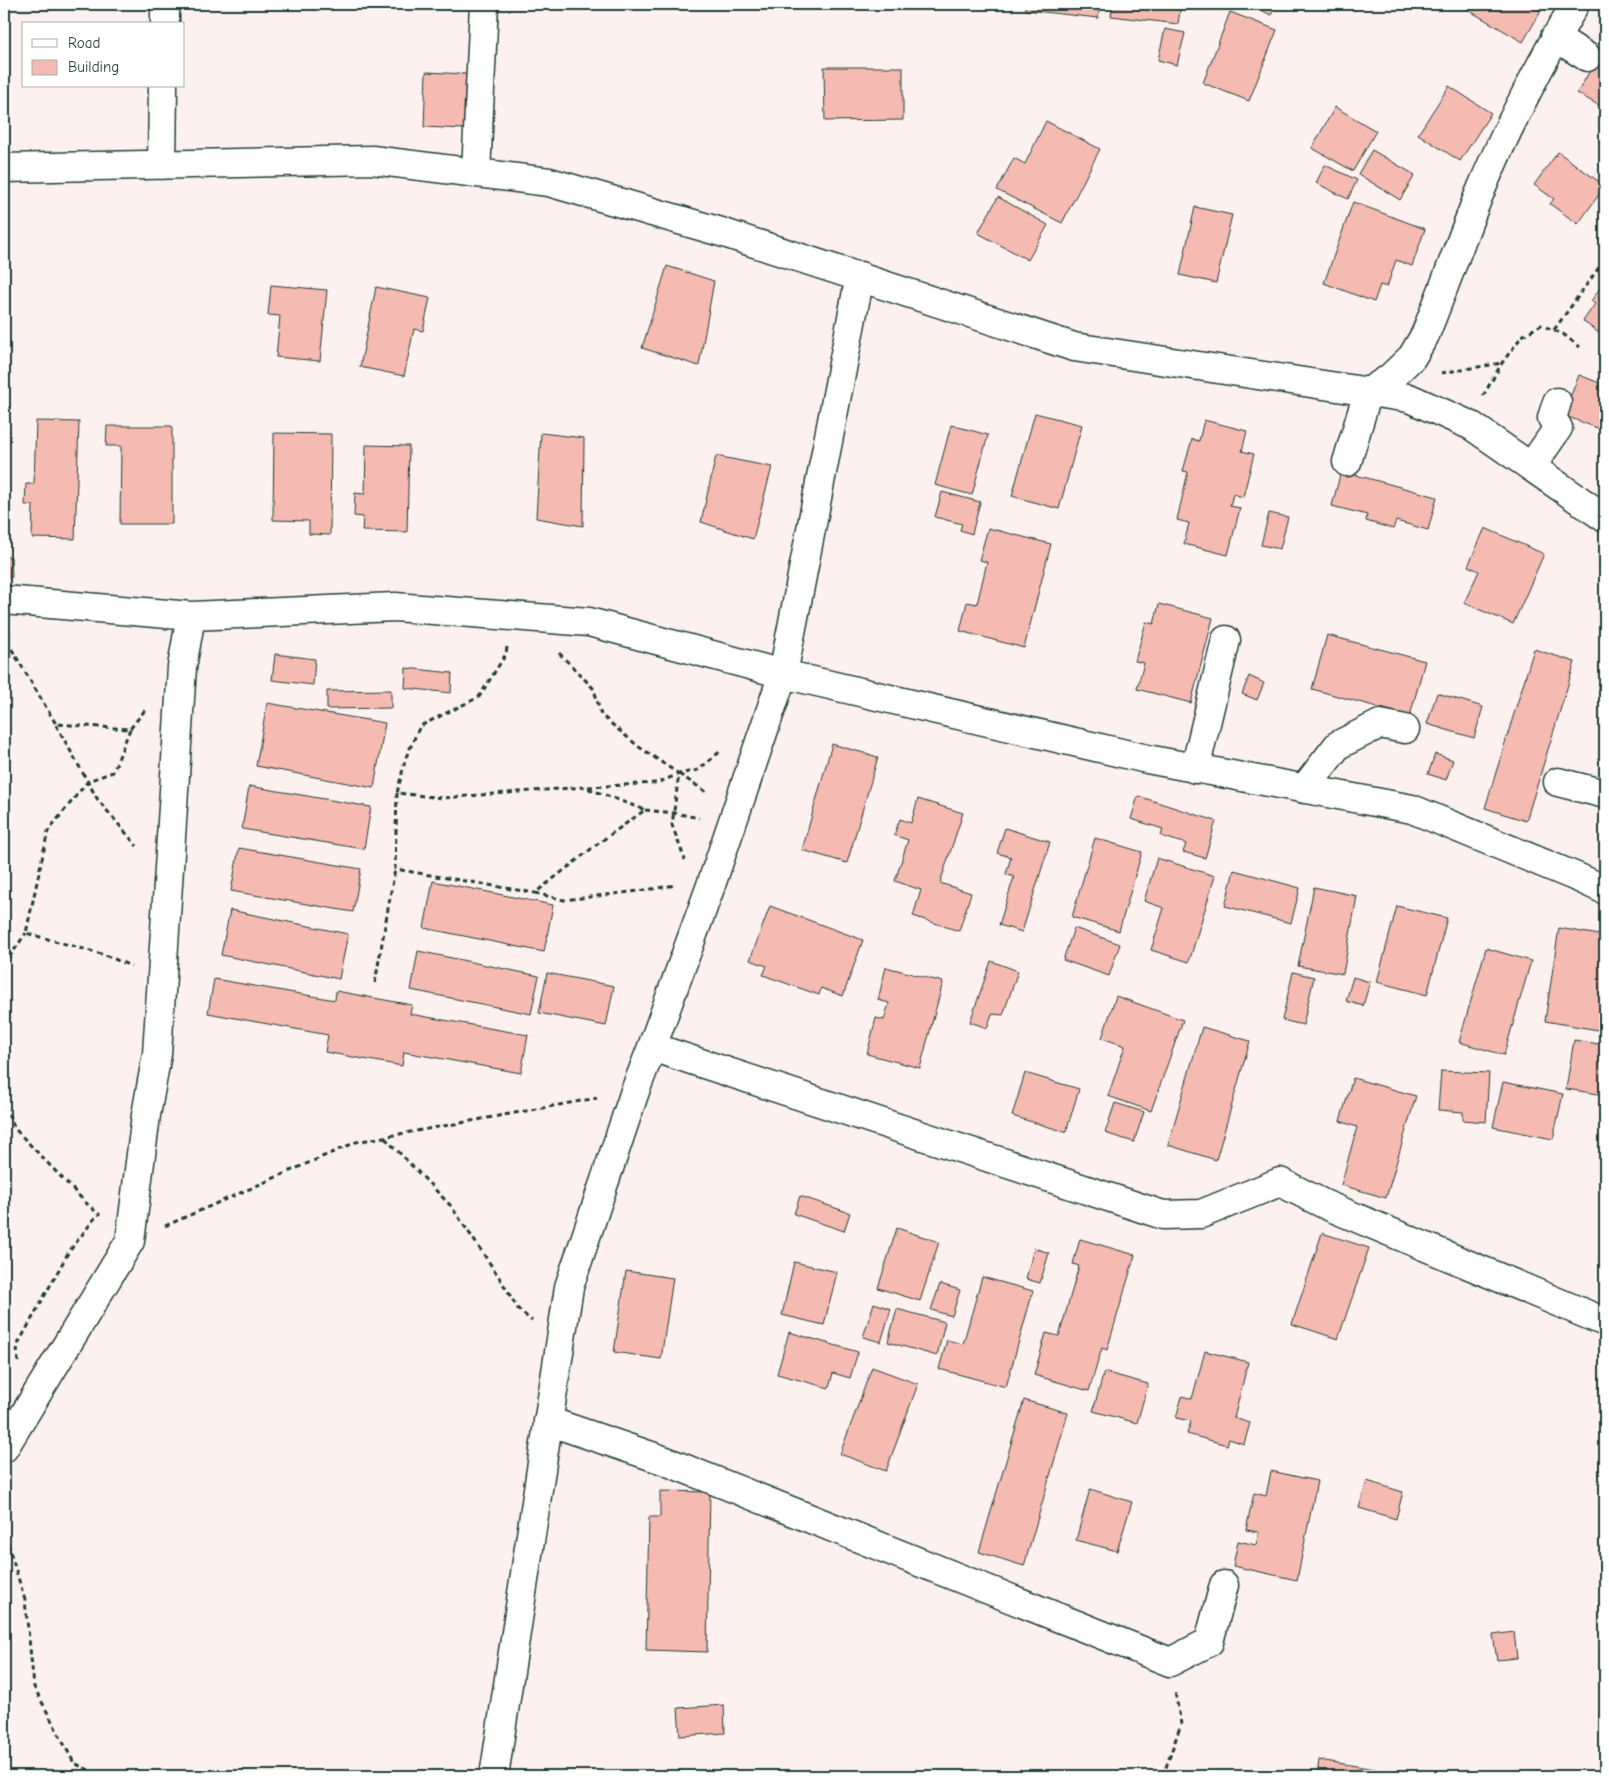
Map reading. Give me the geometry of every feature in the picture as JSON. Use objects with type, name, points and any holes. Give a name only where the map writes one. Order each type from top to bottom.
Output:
[{"type":"street","points":[[165,4],[165,22]]},
{"type":"street","points":[[476,173],[484,4]]},
{"type":"street","points":[[1347,462],[1368,392],[1390,378],[1412,357],[1425,335],[1479,196],[1542,61],[1575,4]]},
{"type":"street","points":[[1555,38],[1587,57]]},
{"type":"street","points":[[162,165],[163,88]]},
{"type":"street","points":[[4,168],[372,160],[549,182],[721,232],[1074,347],[1409,398],[1472,426],[1605,518]]},
{"type":"street","points":[[494,1776],[569,1287],[635,1091],[652,1047],[701,885],[731,825],[783,674],[860,276]]},
{"type":"street","points":[[1531,467],[1558,428],[1552,418],[1557,402]]},
{"type":"street","points":[[8,601],[190,616],[395,607],[588,622],[783,674],[1147,759],[1412,809],[1605,890]]},
{"type":"street","points":[[4,1448],[130,1241],[146,1115],[157,1054],[182,667],[190,616]]},
{"type":"street","points":[[1196,768],[1226,640]]},
{"type":"street","points":[[1304,789],[1338,745],[1380,724],[1405,729]]},
{"type":"street","points":[[1558,782],[1605,794]]},
{"type":"street","points":[[652,1047],[1163,1215],[1201,1214],[1280,1182],[1326,1205],[1605,1322]]},
{"type":"street","points":[[548,1421],[663,1460],[1170,1662],[1209,1642],[1224,1585]]},
{"type":"path","points":[[1554,330],[1605,259]]},
{"type":"path","points":[[1465,423],[1479,405],[1502,363],[1522,336],[1541,325],[1554,330],[1580,346]]},
{"type":"path","points":[[1436,373],[1502,363]]},
{"type":"path","points":[[8,601],[8,643],[98,800],[168,884]]},
{"type":"path","points":[[375,983],[395,869],[397,793],[406,757],[420,726],[479,697],[506,654],[518,617],[594,689],[601,715],[639,747],[679,774]]},
{"type":"path","points":[[4,964],[26,933],[48,831],[88,781],[113,772],[130,729],[147,708]]},
{"type":"path","points":[[56,724],[130,729]]},
{"type":"path","points":[[397,793],[442,798],[657,783],[679,774],[698,770],[732,742],[763,732]]},
{"type":"path","points":[[395,869],[564,900],[701,885],[681,847],[672,824],[679,774]]},
{"type":"path","points":[[584,788],[645,810],[674,813],[731,825]]},
{"type":"path","points":[[535,894],[600,842],[645,810]]},
{"type":"path","points":[[26,933],[105,955],[162,979]]},
{"type":"path","points":[[4,1106],[15,1130],[98,1214],[130,1241],[356,1142],[635,1091]]},
{"type":"path","points":[[385,1137],[451,1206],[518,1309],[560,1345]]},
{"type":"path","points":[[18,1364],[17,1346],[68,1253],[98,1214]]},
{"type":"path","points":[[4,1536],[24,1600],[34,1687],[74,1763],[102,1776]]},
{"type":"path","points":[[1163,1776],[1181,1724],[1170,1662]]},
{"type":"building","points":[[1025,4],[1100,4],[1098,18],[1025,10]]},
{"type":"building","points":[[1113,4],[1181,4],[1178,24],[1111,16]]},
{"type":"building","points":[[1248,4],[1277,4],[1271,15]]},
{"type":"building","points":[[1458,4],[1528,4],[1541,11],[1523,42]]},
{"type":"building","points":[[1230,12],[1277,30],[1249,101],[1203,83]]},
{"type":"building","points":[[1165,29],[1185,33],[1177,65],[1158,60]]},
{"type":"building","points":[[1605,45],[1605,109],[1577,93]]},
{"type":"building","points":[[824,67],[903,67],[903,120],[825,121]]},
{"type":"building","points":[[426,72],[466,74],[464,129],[424,127]]},
{"type":"building","points":[[1449,86],[1491,113],[1460,161],[1418,134]]},
{"type":"building","points":[[1335,107],[1376,131],[1353,171],[1312,148]]},
{"type":"building","points":[[1046,121],[1100,149],[1062,223],[997,190],[1014,158],[1025,164]]},
{"type":"building","points":[[1372,150],[1415,175],[1400,200],[1358,174]]},
{"type":"building","points":[[1558,152],[1605,186],[1578,224],[1550,204],[1554,199],[1534,185]]},
{"type":"building","points":[[1325,165],[1357,180],[1348,199],[1316,183]]},
{"type":"building","points":[[998,197],[1048,225],[1028,260],[978,233]]},
{"type":"building","points":[[1353,202],[1425,229],[1412,266],[1396,260],[1387,287],[1380,285],[1374,302],[1324,283]]},
{"type":"building","points":[[1195,207],[1232,215],[1216,283],[1180,275]]},
{"type":"building","points":[[4,236],[8,236],[7,318],[4,318]]},
{"type":"building","points":[[667,266],[714,281],[699,366],[642,348]]},
{"type":"building","points":[[1605,281],[1604,337],[1583,321],[1595,304],[1591,301]]},
{"type":"building","points":[[271,285],[327,290],[320,361],[276,357],[280,316],[268,315]]},
{"type":"building","points":[[376,287],[430,298],[423,331],[414,329],[404,376],[360,367]]},
{"type":"building","points":[[1579,375],[1605,385],[1605,407],[1597,428],[1563,415]]},
{"type":"building","points":[[1035,413],[1082,425],[1059,509],[1012,496]]},
{"type":"building","points":[[1204,420],[1247,431],[1242,451],[1254,454],[1243,497],[1233,494],[1230,506],[1240,508],[1228,555],[1184,544],[1189,523],[1177,520],[1188,472],[1183,471],[1192,439],[1199,441]]},
{"type":"building","points":[[36,421],[79,422],[75,539],[32,538],[33,505],[25,505],[26,484],[34,484]]},
{"type":"building","points":[[951,425],[988,435],[972,495],[935,485]]},
{"type":"building","points":[[107,426],[172,426],[172,524],[120,524],[121,446],[106,446]]},
{"type":"building","points":[[274,433],[331,434],[330,535],[309,534],[309,521],[273,520]]},
{"type":"building","points":[[541,433],[584,438],[583,526],[536,518]]},
{"type":"building","points":[[366,445],[409,446],[407,532],[362,531],[363,517],[354,516],[355,493],[365,494]]},
{"type":"building","points":[[716,456],[772,467],[753,539],[701,522]]},
{"type":"building","points":[[1341,471],[1437,497],[1428,530],[1396,521],[1393,529],[1366,521],[1367,515],[1332,506]]},
{"type":"building","points":[[942,492],[980,502],[972,534],[960,530],[962,524],[935,517]]},
{"type":"building","points":[[1269,513],[1288,517],[1280,549],[1261,545]]},
{"type":"building","points":[[988,528],[1051,544],[1024,648],[960,631],[967,602],[977,604],[987,562],[979,560]]},
{"type":"building","points":[[1485,528],[1544,554],[1513,624],[1464,603],[1479,571],[1468,566]]},
{"type":"building","points":[[4,557],[11,557],[12,577],[4,578]]},
{"type":"building","points":[[1159,604],[1213,618],[1191,703],[1137,689],[1144,663],[1135,661],[1146,622],[1154,624]]},
{"type":"building","points":[[1327,635],[1425,661],[1410,716],[1312,689]]},
{"type":"building","points":[[1534,649],[1575,662],[1526,821],[1485,808]]},
{"type":"building","points":[[275,654],[315,659],[313,685],[272,680]]},
{"type":"building","points":[[406,668],[452,673],[451,693],[405,688]]},
{"type":"building","points":[[1249,676],[1264,683],[1257,700],[1242,694]]},
{"type":"building","points":[[391,690],[391,708],[327,709],[327,691]]},
{"type":"building","points":[[1437,693],[1483,707],[1474,738],[1427,724]]},
{"type":"building","points":[[267,703],[385,723],[374,788],[256,766]]},
{"type":"building","points":[[832,744],[878,757],[847,863],[802,850]]},
{"type":"building","points":[[1435,754],[1453,760],[1446,780],[1428,774]]},
{"type":"building","points":[[249,786],[371,807],[364,849],[242,829]]},
{"type":"building","points":[[1138,796],[1216,821],[1205,858],[1183,852],[1186,844],[1161,836],[1163,829],[1131,819]]},
{"type":"building","points":[[918,799],[963,813],[940,883],[971,893],[959,931],[913,916],[921,890],[895,881],[908,840],[894,835],[900,819],[911,823]]},
{"type":"building","points":[[1005,828],[1050,842],[1022,932],[999,925],[1014,877],[1006,874],[1011,857],[997,853]]},
{"type":"building","points":[[1095,838],[1142,852],[1119,931],[1072,917]]},
{"type":"building","points":[[239,848],[361,869],[353,912],[231,891]]},
{"type":"building","points":[[1157,858],[1215,876],[1189,962],[1151,950],[1164,908],[1144,901]]},
{"type":"building","points":[[1234,870],[1300,888],[1291,923],[1225,906]]},
{"type":"building","points":[[433,881],[553,905],[544,952],[424,928]]},
{"type":"building","points":[[1314,887],[1357,896],[1343,974],[1298,966]]},
{"type":"building","points":[[770,906],[863,940],[843,996],[821,988],[819,995],[763,975],[767,966],[750,960]]},
{"type":"building","points":[[1397,906],[1447,918],[1427,995],[1377,982]]},
{"type":"building","points":[[230,910],[348,934],[339,979],[221,955]]},
{"type":"building","points":[[1074,928],[1120,944],[1109,976],[1063,960]]},
{"type":"building","points":[[1559,928],[1605,936],[1605,983],[1598,1030],[1545,1021]]},
{"type":"building","points":[[1486,948],[1531,961],[1504,1055],[1459,1042]]},
{"type":"building","points":[[418,951],[539,976],[531,1014],[411,990]]},
{"type":"building","points":[[991,961],[1018,971],[1003,1015],[992,1014],[987,1028],[970,1022]]},
{"type":"building","points":[[886,967],[943,982],[920,1068],[867,1054],[876,1018],[884,1020],[889,1003],[878,1000]]},
{"type":"building","points":[[1293,972],[1314,977],[1303,1025],[1282,1020]]},
{"type":"building","points":[[547,973],[614,986],[606,1026],[539,1013]]},
{"type":"building","points":[[1353,977],[1370,982],[1363,1006],[1346,1001]]},
{"type":"building","points":[[214,979],[335,1000],[336,991],[412,1005],[410,1014],[528,1035],[521,1073],[404,1052],[402,1066],[325,1052],[328,1035],[208,1013]]},
{"type":"building","points":[[1116,996],[1183,1020],[1151,1111],[1108,1096],[1125,1046],[1102,1038]]},
{"type":"building","points":[[1202,1027],[1250,1041],[1216,1160],[1168,1145]]},
{"type":"building","points":[[1574,1040],[1605,1045],[1605,1095],[1566,1089]]},
{"type":"building","points":[[1441,1071],[1489,1073],[1486,1122],[1463,1120],[1463,1112],[1438,1110]]},
{"type":"building","points":[[1025,1073],[1079,1089],[1066,1132],[1012,1116]]},
{"type":"building","points":[[1353,1078],[1416,1096],[1386,1198],[1341,1185],[1357,1127],[1340,1121]]},
{"type":"building","points":[[1503,1082],[1563,1094],[1553,1139],[1493,1127]]},
{"type":"building","points":[[1115,1103],[1144,1112],[1134,1142],[1105,1133]]},
{"type":"building","points":[[800,1196],[850,1213],[844,1231],[794,1214]]},
{"type":"building","points":[[897,1228],[939,1242],[920,1301],[878,1288]]},
{"type":"building","points":[[1322,1233],[1369,1248],[1338,1339],[1292,1324]]},
{"type":"building","points":[[1080,1239],[1135,1255],[1107,1350],[1102,1348],[1089,1391],[1034,1375],[1046,1333],[1059,1336],[1079,1266],[1073,1264]]},
{"type":"building","points":[[1034,1248],[1049,1253],[1040,1283],[1026,1279]]},
{"type":"building","points":[[794,1262],[837,1272],[824,1325],[782,1315]]},
{"type":"building","points":[[626,1271],[673,1278],[661,1359],[614,1352]]},
{"type":"building","points":[[982,1277],[1033,1291],[1006,1387],[939,1369],[947,1340],[963,1344]]},
{"type":"building","points":[[940,1284],[960,1290],[952,1316],[931,1310]]},
{"type":"building","points":[[874,1303],[891,1309],[881,1342],[863,1337]]},
{"type":"building","points":[[897,1309],[945,1322],[937,1356],[888,1342]]},
{"type":"building","points":[[789,1332],[858,1352],[850,1378],[833,1373],[829,1388],[777,1374]]},
{"type":"building","points":[[1205,1351],[1248,1362],[1234,1418],[1250,1423],[1244,1444],[1229,1439],[1227,1445],[1187,1434],[1191,1421],[1176,1418],[1182,1396],[1192,1399]]},
{"type":"building","points":[[872,1367],[918,1384],[886,1471],[840,1454]]},
{"type":"building","points":[[1104,1372],[1148,1384],[1137,1423],[1093,1411]]},
{"type":"building","points":[[1024,1400],[1068,1413],[1024,1566],[979,1552]]},
{"type":"building","points":[[1271,1471],[1317,1481],[1297,1580],[1233,1566],[1238,1541],[1256,1545],[1259,1532],[1246,1530],[1254,1493],[1266,1496]]},
{"type":"building","points":[[1367,1481],[1403,1492],[1396,1519],[1359,1508]]},
{"type":"building","points":[[1090,1489],[1132,1502],[1117,1551],[1076,1540]]},
{"type":"building","points":[[660,1491],[710,1492],[707,1652],[646,1650],[649,1517],[660,1517]]},
{"type":"building","points":[[1514,1632],[1517,1658],[1497,1660],[1493,1635]]},
{"type":"building","points":[[724,1705],[725,1733],[680,1736],[678,1708]]},
{"type":"building","points":[[1319,1760],[1419,1776],[1317,1776]]}]
